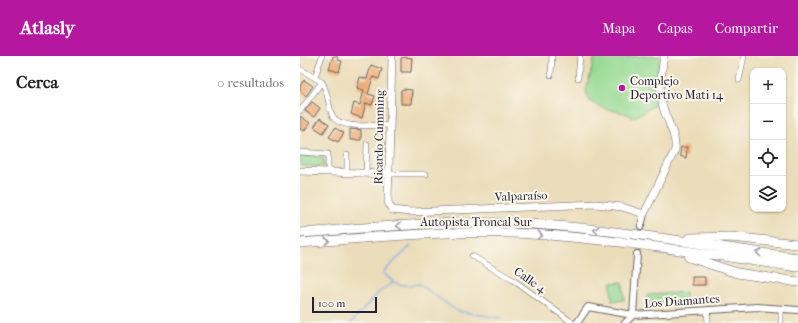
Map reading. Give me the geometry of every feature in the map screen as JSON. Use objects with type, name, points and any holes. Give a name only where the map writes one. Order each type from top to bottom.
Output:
[{"type":"highway","name":"Autopista Troncal Sur","points":[[300,233],[432,224],[480,223],[554,226],[634,235],[798,258]]},
{"type":"highway","name":"Autopista Troncal Sur","points":[[300,243],[408,234],[487,232],[564,237],[798,267]]},
{"type":"highway","name":"Autopista Troncal Sur","points":[[634,235],[688,238],[731,237],[798,244]]},
{"type":"highway","name":"Autopista Troncal Sur","points":[[652,248],[692,258],[737,273],[798,282]]},
{"type":"main road","name":"Ricardo Cumming","points":[[392,56],[388,204],[392,210],[398,212]]},
{"type":"main road","points":[[644,214],[676,150],[675,139],[663,107],[660,94],[664,56]]},
{"type":"main road","points":[[300,170],[389,174]]},
{"type":"main road","name":"Valparaíso","points":[[398,212],[596,204],[622,207],[644,214]]},
{"type":"street","points":[[315,77],[322,56]]},
{"type":"street","points":[[551,75],[552,56]]},
{"type":"street","points":[[578,78],[580,56]]},
{"type":"street","points":[[739,80],[744,56]]},
{"type":"street","points":[[300,69],[322,82],[332,115],[337,122],[347,125],[390,125]]},
{"type":"street","points":[[300,111],[322,82]]},
{"type":"street","points":[[366,173],[367,144]]},
{"type":"street","points":[[300,152],[328,154],[328,172]]},
{"type":"street","points":[[347,155],[347,172]]},
{"type":"street","points":[[389,174],[426,174]]},
{"type":"street","points":[[641,226],[644,214]]},
{"type":"street","points":[[625,323],[633,315],[637,254]]},
{"type":"street","name":"Calle 4","points":[[472,256],[513,280],[573,323]]},
{"type":"street","name":"Los Diamantes","points":[[577,323],[588,307],[633,315],[757,307],[798,310]]},
{"type":"street","points":[[781,309],[781,323]]},
{"type":"street","points":[[707,310],[708,323]]},
{"type":"green space","name":"Complejo Deportivo Mati 14","points":[[595,56],[660,56],[657,85],[658,103],[633,118],[628,114],[606,109],[590,102],[586,91]]},
{"type":"green space","points":[[300,155],[323,157],[325,166],[300,166]]},
{"type":"green space","points":[[623,282],[624,300],[612,301],[611,283]]},
{"type":"green space","points":[[685,292],[686,305],[648,307],[647,295]]},
{"type":"building","points":[[333,56],[337,56],[338,60],[342,61],[339,72],[329,69]]},
{"type":"building","points":[[401,58],[412,58],[411,72],[401,72]]},
{"type":"building","points":[[371,65],[382,69],[379,79],[373,77],[368,94],[375,96],[372,105],[366,103],[362,118],[351,114],[354,103],[360,105],[364,90],[357,88],[360,77],[367,79]]},
{"type":"building","points":[[304,80],[313,86],[306,96],[300,91],[300,86]]},
{"type":"building","points":[[401,90],[412,90],[411,104],[401,104]]},
{"type":"building","points":[[312,102],[320,108],[314,117],[305,111]]},
{"type":"building","points":[[300,116],[310,123],[304,131],[300,129]]},
{"type":"building","points":[[320,118],[329,124],[323,133],[314,127]]},
{"type":"building","points":[[335,128],[344,133],[338,142],[329,137]]},
{"type":"building","points":[[350,129],[361,130],[361,140],[350,140]]},
{"type":"building","points":[[681,147],[687,147],[686,158],[680,156]]},
{"type":"building","points":[[692,277],[705,277],[705,285],[692,285]]},
{"type":"waterway","points":[[411,246],[383,272],[395,283],[403,285],[419,284],[457,311],[500,318]]},
{"type":"waterway","points":[[351,323],[378,293],[392,283]]},
{"type":"tunnel","points":[[637,254],[641,226]]},
{"type":"place","name":"Complejo Deportivo Mati 14","points":[[622,88]]}]
